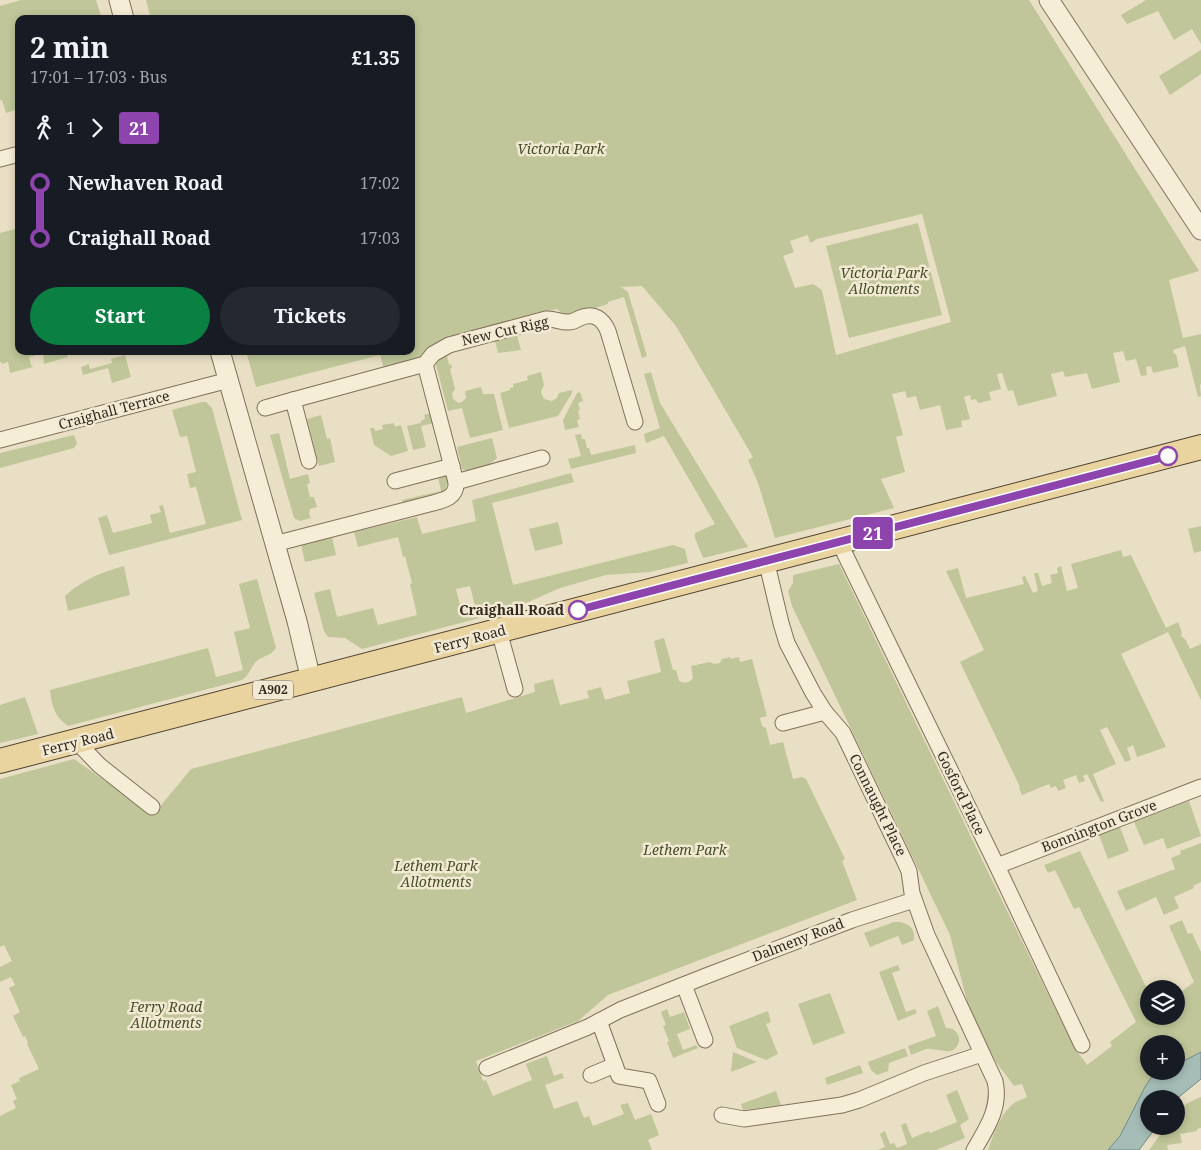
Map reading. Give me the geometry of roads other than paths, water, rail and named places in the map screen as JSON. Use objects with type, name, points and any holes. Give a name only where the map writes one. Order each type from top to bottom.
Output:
[{"type":"main road","name":"Ferry Road","points":[[0,761],[1201,447]]},
{"type":"street","points":[[119,0],[123,15]]},
{"type":"street","points":[[1048,0],[1201,230]]},
{"type":"street","points":[[0,159],[15,155]]},
{"type":"street","name":"New Cut Rigg","points":[[265,408],[425,364],[438,350],[458,342],[546,319],[551,318],[566,322],[586,316],[598,318],[604,323],[608,331],[635,422]]},
{"type":"street","points":[[221,355],[297,620],[311,680]]},
{"type":"street","points":[[274,544],[442,500],[454,494],[457,489],[456,482],[425,364]]},
{"type":"street","name":"Craighall Terrace","points":[[0,440],[229,380]]},
{"type":"street","points":[[293,400],[310,461]]},
{"type":"street","points":[[456,482],[542,458]]},
{"type":"street","points":[[395,481],[452,466]]},
{"type":"street","name":"Gosford Place","points":[[839,542],[1082,1044]]},
{"type":"street","name":"Connaught Place","points":[[770,559],[781,624],[787,643],[804,678],[825,712],[843,733],[903,858],[909,871],[910,887],[914,900],[927,935],[995,1082],[997,1097],[993,1114],[974,1150]]},
{"type":"street","points":[[499,631],[515,688]]},
{"type":"street","points":[[783,723],[825,712]]},
{"type":"street","points":[[77,742],[99,765],[152,807]]},
{"type":"street","name":"Bonnington Grove","points":[[997,866],[1199,793]]},
{"type":"street","name":"Dalmeny Road","points":[[487,1068],[599,1022],[620,1010],[838,925],[914,900]]},
{"type":"street","points":[[684,985],[705,1040]]},
{"type":"street","points":[[599,1022],[619,1076],[649,1081],[658,1104]]},
{"type":"street","points":[[722,1115],[744,1119],[842,1105],[859,1100],[924,1073],[982,1054]]},
{"type":"street","points":[[591,1075],[615,1066]]},
{"type":"water","points":[[1201,1052],[1201,1079],[1185,1092],[1185,1090],[1143,1090],[1150,1080],[1185,1080],[1185,1060]]},
{"type":"water","points":[[1140,1097],[1140,1135],[1150,1135],[1139,1150],[1108,1150],[1120,1136]]},
{"type":"place","name":"Craighall Road","points":[[578,610]]},
{"type":"park label","name":"Victoria Park","points":[[561,149]]},
{"type":"park label","name":"Victoria Park Allotments","points":[[884,282]]},
{"type":"park label","name":"Lethem Park","points":[[685,850]]},
{"type":"park label","name":"Lethem Park Allotments","points":[[436,874]]},
{"type":"park label","name":"Ferry Road Allotments","points":[[166,1016]]}]
